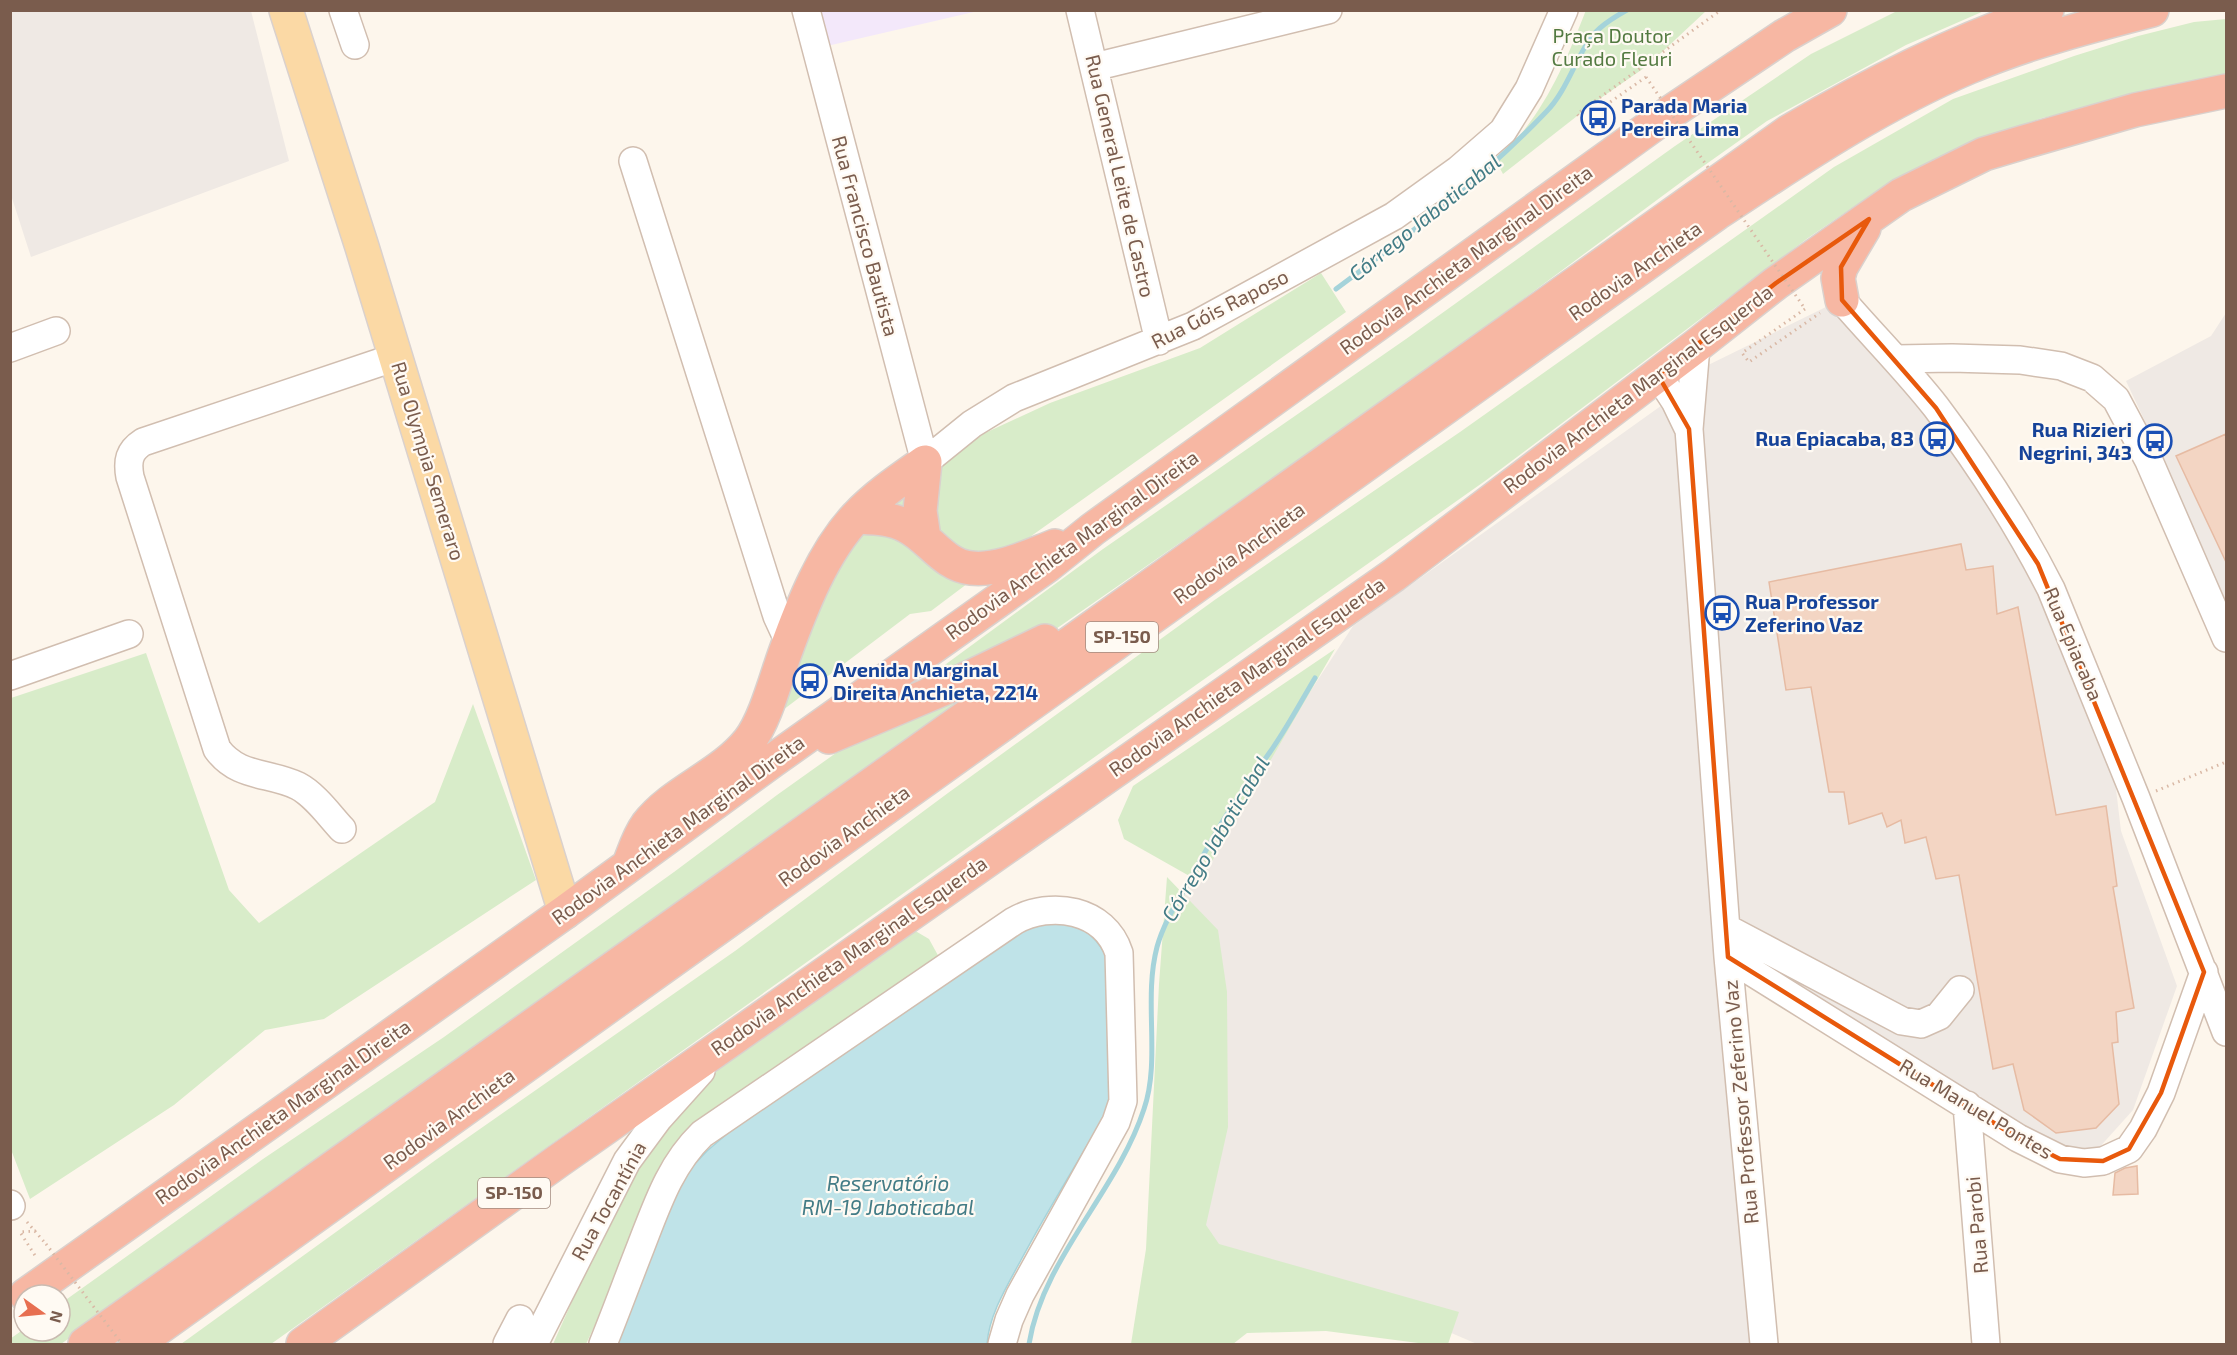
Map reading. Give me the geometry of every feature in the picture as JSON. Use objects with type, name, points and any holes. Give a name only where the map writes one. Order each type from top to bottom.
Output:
[{"type":"highway","name":"Rodovia Anchieta Marginal Direita","points":[[43,1283],[1048,565],[1094,529],[1671,112],[1784,36],[1830,10]]},
{"type":"highway","name":"Rodovia Anchieta","points":[[85,1344],[1790,131],[1849,97],[1948,48],[2048,10]]},
{"type":"highway","name":"Rodovia Anchieta","points":[[136,1344],[1727,206],[1826,141],[1893,104],[1970,67],[2070,31],[2152,10]]},
{"type":"highway","name":"Rodovia Anchieta Marginal Esquerda","points":[[303,1344],[725,1043],[1394,574],[1776,283],[1901,195],[1984,154],[2135,110],[2226,91]]},
{"type":"highway","points":[[1842,300],[1838,278],[1841,267],[1869,219]]},
{"type":"highway","points":[[1776,283],[1803,284],[1821,289],[1842,300]]},
{"type":"highway","points":[[629,865],[640,836],[657,814],[732,759],[750,739],[759,723],[789,642],[831,551],[856,517],[882,493],[925,462]]},
{"type":"highway","points":[[924,538],[920,511],[925,462]]},
{"type":"highway","points":[[856,517],[894,522],[906,526],[954,563],[970,568],[993,568],[1094,529]]},
{"type":"highway","points":[[772,761],[1009,660],[1150,587]]},
{"type":"main road","name":"Rua Olympia Semeraro","points":[[286,10],[396,357],[565,912]]},
{"type":"street","points":[[343,10],[356,45]]},
{"type":"street","name":"Rua Francisco Bautista","points":[[806,10],[925,462]]},
{"type":"street","name":"Rua General Leite de Castro","points":[[1080,10],[1159,341]]},
{"type":"street","points":[[1094,67],[1328,10]]},
{"type":"street","name":"Rua Góis Raposo","points":[[925,462],[972,424],[1014,398],[1159,341],[1220,313],[1394,216],[1458,170],[1503,131],[1529,88],[1564,10]]},
{"type":"street","points":[[633,161],[777,616],[789,642]]},
{"type":"street","name":"Rua Epiacaba","points":[[1842,300],[1878,343],[1896,359],[1936,408],[1980,470],[2038,564],[2051,589],[2136,798],[2226,1032]]},
{"type":"street","points":[[10,348],[56,331]]},
{"type":"street","name":"Rua Professor Zeferino Vaz","points":[[1696,346],[1689,429],[1728,957],[1764,1344]]},
{"type":"street","points":[[342,829],[299,787],[240,768],[226,760],[218,749],[130,477],[128,463],[133,449],[143,442],[396,357]]},
{"type":"street","points":[[1896,359],[2020,360],[2061,366],[2092,378],[2116,399],[2149,460],[2226,638]]},
{"type":"street","name":"Rua Professor Zeferino Vaz","points":[[1658,375],[1675,400],[1689,429]]},
{"type":"street","points":[[10,676],[129,634]]},
{"type":"street","points":[[603,1344],[670,1174],[681,1157],[702,1134],[1014,921],[1035,912],[1060,910],[1080,914],[1102,925],[1117,946],[1123,1101],[1116,1122],[1020,1295],[1002,1344]]},
{"type":"street","points":[[1726,928],[1902,1021],[1922,1024],[1939,1016],[1960,990]]},
{"type":"street","name":"Rua Manuel Pontes","points":[[1728,957],[2018,1138],[2060,1159],[2084,1163],[2103,1161],[2129,1149],[2143,1130],[2161,1093],[2204,972]]},
{"type":"street","name":"Rua Tocantínia","points":[[534,1344],[627,1161],[658,1119],[725,1043]]},
{"type":"street","name":"Rua Parobi","points":[[1967,1105],[1986,1344]]},
{"type":"street","points":[[507,1344],[520,1319]]},
{"type":"path","points":[[1721,10],[1647,66],[1577,114],[1583,121],[1646,77],[1805,309],[1742,353],[1749,362],[1811,319]]},
{"type":"path","points":[[2136,798],[2226,762]]},
{"type":"path","points":[[30,1248],[20,1232],[36,1231],[122,1344]]},
{"type":"highlighted area","points":[[1869,219],[1841,267],[1842,300],[1936,408],[2038,564],[2204,972],[2161,1093],[2129,1149],[2103,1161],[2060,1159],[2018,1138],[1728,957],[1689,429],[1658,375],[1776,283]]},
{"type":"shaded area","points":[[815,10],[978,11],[827,46]]},
{"type":"shaded area","points":[[10,11],[251,11],[289,161],[31,257],[11,195]]},
{"type":"shaded area","points":[[1828,306],[1854,317],[2029,556],[2113,764],[2121,831],[2177,986],[2133,1110],[2097,1150],[2058,1150],[1736,958],[1696,371]]},
{"type":"shaded area","points":[[2226,313],[2226,606],[2166,466],[2126,381],[2211,336]]},
{"type":"shaded area","points":[[1672,398],[1758,1344],[1477,1344],[1393,1308],[1172,1254],[1178,894],[1353,626]]},
{"type":"green space","name":"Praça Doutor Curado Fleuri","points":[[1586,10],[1706,11],[1647,66],[1595,102],[1503,174],[1496,161],[1526,127],[1550,91]]},
{"type":"green space","points":[[1897,11],[1984,11],[1906,45],[1767,121],[1407,385],[1053,631],[897,700],[1103,549],[1406,339],[1675,146],[1811,54]]},
{"type":"green space","points":[[2226,19],[2226,79],[2042,118],[1959,147],[1884,186],[1808,238],[1485,481],[271,1344],[181,1344],[437,1159],[735,951],[1216,599],[1460,432],[1834,167],[1953,99],[2138,36],[2194,22]]},
{"type":"green space","points":[[1321,273],[1346,312],[1020,544],[931,611],[910,614],[779,713],[801,651],[841,563],[888,502],[985,433],[1050,403],[1200,348]]},
{"type":"green space","points":[[1335,649],[1200,882],[1124,839],[1118,820],[1133,786]]},
{"type":"green space","points":[[146,653],[229,890],[259,923],[435,802],[473,704],[536,880],[324,1019],[265,1030],[174,1105],[30,1199],[10,1147],[11,698]]},
{"type":"green space","points":[[1016,668],[884,754],[569,983],[72,1336],[72,1295],[263,1159],[444,1037],[857,738]]},
{"type":"green space","points":[[1167,877],[1218,930],[1227,992],[1228,1127],[1206,1225],[1219,1244],[1459,1312],[1448,1344],[1426,1344],[1326,1331],[1247,1333],[1233,1344],[1131,1344],[1146,1249],[1159,984]]},
{"type":"green space","points":[[912,929],[929,939],[940,959],[719,1109],[617,1278],[586,1344],[553,1344],[591,1259],[646,1151],[676,1114],[728,1059]]},
{"type":"green space","points":[[12,1338],[12,1343],[62,1343],[11,1344]]},
{"type":"water","name":"Reservatório RM-19 Jaboticabal","points":[[1050,921],[1084,930],[1101,947],[1106,956],[1114,1095],[1108,1110],[1005,1290],[991,1322],[987,1344],[614,1344],[668,1209],[690,1169],[707,1151],[735,1127],[1011,934]]},
{"type":"building","points":[[2226,434],[2226,562],[2176,456]]},
{"type":"building","points":[[1961,544],[1966,570],[1993,566],[1997,614],[2018,607],[2056,815],[2106,806],[2117,886],[2113,887],[2134,1008],[2116,1012],[2118,1042],[2112,1043],[2119,1104],[2096,1128],[2056,1133],[2024,1110],[2013,1064],[1993,1069],[1959,875],[1936,879],[1926,837],[1905,843],[1901,820],[1887,827],[1882,813],[1849,824],[1844,792],[1829,792],[1811,687],[1786,690],[1769,582]]},
{"type":"building","points":[[2137,1166],[2138,1194],[2113,1195],[2115,1173]]},
{"type":"waterway","name":"Córrego Jaboticabal","points":[[1336,289],[1445,205],[1522,137],[1554,102],[1592,36],[1606,23],[1627,10]]},
{"type":"waterway","name":"Córrego Jaboticabal","points":[[1029,1344],[1037,1313],[1049,1283],[1064,1254],[1117,1169],[1144,1109],[1151,1070],[1153,967],[1164,928],[1224,819],[1282,734],[1315,678]]},
{"type":"place","name":"Parada Maria Pereira Lima","points":[[1598,118]]},
{"type":"place","name":"Rua Epiacaba, 83","points":[[1937,439]]},
{"type":"place","name":"Rua Rizieri Negrini, 343","points":[[2155,441]]},
{"type":"place","name":"Rua Professor Zeferino Vaz","points":[[1722,613]]},
{"type":"place","name":"Avenida Marginal Direita Anchieta, 2214","points":[[810,681]]}]
